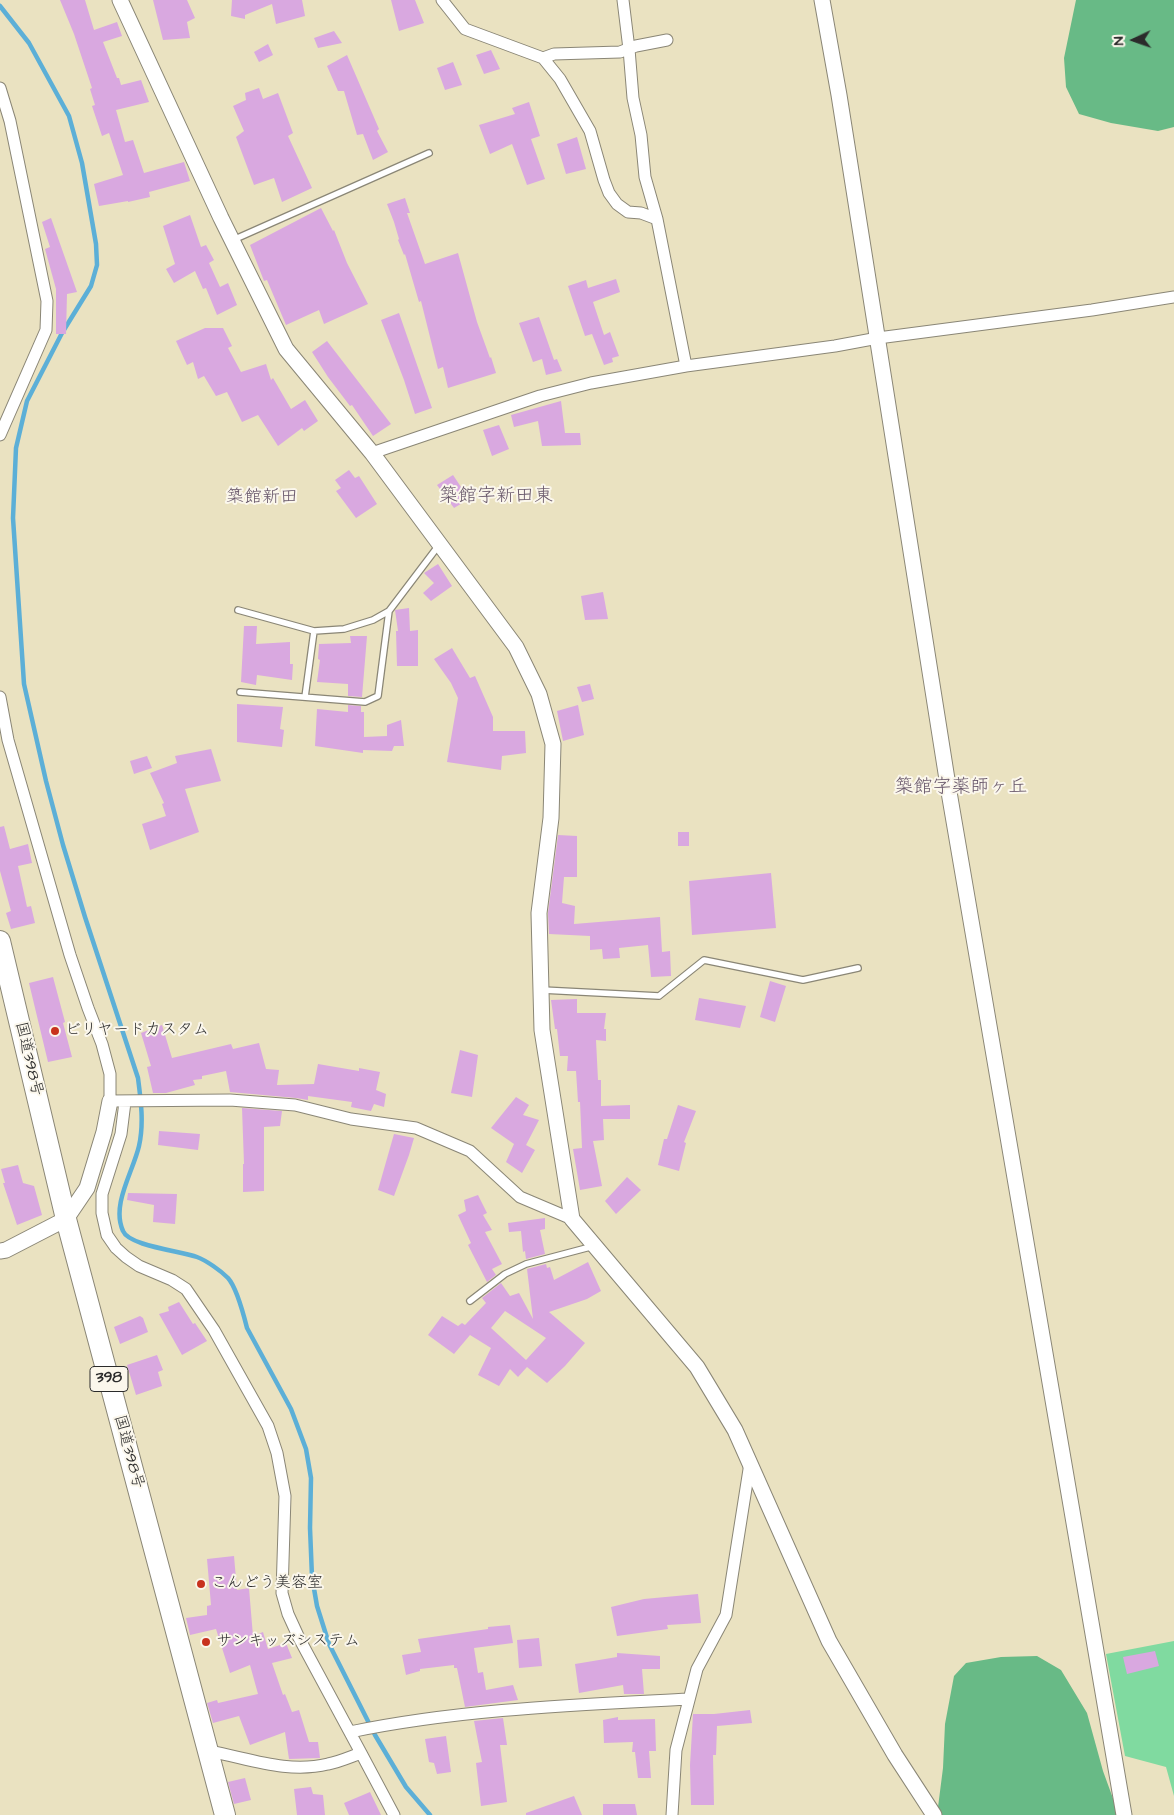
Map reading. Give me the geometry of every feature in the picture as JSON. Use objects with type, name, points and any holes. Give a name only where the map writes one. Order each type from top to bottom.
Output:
[{"type":"highway","name":"国道398号","points":[[0,941],[66,1220],[225,1815]]},
{"type":"street","points":[[120,0],[286,349],[372,453],[516,647],[539,694],[553,744],[551,818],[539,913],[542,1030],[572,1219]]},
{"type":"street","points":[[442,0],[465,29],[543,58],[560,79],[590,131],[609,193],[617,204],[628,212],[641,213],[657,218]]},
{"type":"street","points":[[623,0],[633,98],[641,135],[645,176],[657,218],[686,366]]},
{"type":"street","points":[[822,0],[878,338],[950,802],[1124,1815]]},
{"type":"street","points":[[543,58],[554,54],[620,52],[667,40]]},
{"type":"street","points":[[0,88],[10,121],[47,301],[46,330],[0,435]]},
{"type":"street","points":[[372,453],[540,396],[591,383],[686,366],[835,346],[878,338],[1174,298]]},
{"type":"street","points":[[0,697],[8,740],[70,955],[102,1044],[110,1074],[110,1101],[104,1132],[87,1188],[66,1220],[6,1250],[0,1251]]},
{"type":"street","points":[[110,1101],[230,1100],[295,1105],[351,1119],[416,1128],[470,1152],[520,1197],[572,1219],[698,1367],[735,1430],[829,1641],[895,1755],[934,1815]]},
{"type":"street","points":[[129,1102],[122,1134],[102,1194],[102,1213],[107,1235],[116,1248],[139,1266],[172,1280],[186,1289],[214,1330],[268,1426],[277,1453],[286,1496],[282,1593],[288,1614],[299,1638],[355,1731],[361,1753],[394,1815]]},
{"type":"street","points":[[672,1815],[676,1750],[697,1668],[726,1615],[750,1463]]},
{"type":"street","points":[[355,1731],[381,1726],[534,1707],[689,1699]]},
{"type":"street","points":[[208,1751],[231,1755],[256,1763],[288,1767],[327,1764],[361,1753]]},
{"type":"lane","points":[[233,240],[429,152]]},
{"type":"lane","points":[[238,610],[314,631],[344,629],[372,620],[388,611],[440,544]]},
{"type":"lane","points":[[240,692],[366,702],[378,696],[388,611]]},
{"type":"lane","points":[[305,697],[314,631]]},
{"type":"lane","points":[[541,990],[659,996],[704,960],[802,980],[858,968]]},
{"type":"lane","points":[[470,1302],[505,1274],[526,1264],[594,1246]]},
{"type":"green space","points":[[1076,0],[1174,0],[1174,127],[1158,131],[1111,123],[1079,114],[1066,87],[1064,58]]},
{"type":"green space","points":[[1174,1641],[1174,1796],[1166,1767],[1125,1756],[1106,1654]]},
{"type":"green space","points":[[1037,1656],[1061,1670],[1087,1713],[1103,1771],[1119,1815],[937,1815],[943,1768],[945,1724],[954,1676],[966,1663],[1001,1657]]},
{"type":"building","points":[[60,0],[85,0],[94,30],[117,22],[122,36],[103,42],[117,78],[119,78],[121,85],[141,80],[149,102],[116,110],[125,142],[133,140],[144,173],[184,162],[190,181],[149,192],[150,197],[99,206],[94,184],[123,175],[109,133],[102,136],[92,106],[95,105],[90,89],[92,88],[74,34]]},
{"type":"building","points":[[153,0],[187,0],[195,18],[187,22],[190,38],[163,40]]},
{"type":"building","points":[[232,0],[302,0],[305,16],[276,24],[272,4],[245,15],[245,19],[231,16]]},
{"type":"building","points":[[391,0],[415,0],[424,23],[399,31]]},
{"type":"building","points":[[334,31],[342,43],[318,48],[314,38]]},
{"type":"building","points":[[268,44],[273,55],[259,62],[254,52]]},
{"type":"building","points":[[491,50],[500,69],[484,74],[476,55]]},
{"type":"building","points":[[347,55],[379,129],[377,131],[388,152],[373,160],[363,134],[357,135],[344,91],[338,91],[327,66]]},
{"type":"building","points":[[453,62],[462,85],[445,90],[437,68]]},
{"type":"building","points":[[259,88],[263,99],[278,93],[293,133],[288,136],[312,188],[282,202],[274,178],[254,185],[236,137],[244,131],[233,106],[246,100],[245,93]]},
{"type":"building","points":[[529,102],[540,136],[531,139],[545,179],[527,185],[512,144],[490,154],[479,125],[515,114],[512,108]]},
{"type":"building","points":[[577,137],[586,169],[566,174],[557,144]]},
{"type":"building","points":[[405,198],[410,213],[407,213],[425,264],[458,253],[477,322],[496,373],[448,388],[443,367],[438,369],[421,301],[419,302],[405,254],[398,240],[387,204]]},
{"type":"building","points":[[321,208],[334,230],[347,263],[368,304],[324,324],[319,310],[286,325],[267,280],[264,281],[250,245]]},
{"type":"building","points":[[190,215],[201,247],[206,245],[214,260],[209,263],[220,287],[228,283],[237,305],[217,315],[206,288],[203,289],[195,271],[174,283],[166,269],[175,264],[163,226]]},
{"type":"building","points":[[51,218],[77,292],[67,294],[66,334],[56,334],[56,289],[45,249],[50,247],[42,222]]},
{"type":"building","points":[[616,279],[620,292],[593,302],[604,335],[610,332],[619,356],[612,358],[613,362],[604,365],[592,334],[585,336],[568,286],[586,280],[588,288]]},
{"type":"building","points":[[399,313],[432,408],[415,414],[381,320]]},
{"type":"building","points":[[539,317],[554,360],[557,359],[562,371],[546,375],[542,359],[533,362],[519,323]]},
{"type":"building","points":[[205,328],[223,328],[232,346],[228,348],[241,372],[266,364],[271,380],[273,378],[291,409],[305,400],[318,421],[304,431],[302,428],[278,446],[258,415],[242,422],[227,392],[216,396],[204,376],[198,379],[193,362],[187,365],[176,341]]},
{"type":"building","points":[[327,341],[391,424],[373,436],[352,405],[350,406],[328,377],[312,352]]},
{"type":"building","points":[[561,401],[565,433],[580,433],[581,445],[542,446],[538,421],[514,427],[511,415]]},
{"type":"building","points":[[499,425],[509,449],[492,456],[483,430]]},
{"type":"building","points":[[349,470],[355,478],[359,476],[377,504],[356,518],[336,491],[341,488],[335,480]]},
{"type":"building","points":[[453,475],[469,499],[454,508],[437,485]]},
{"type":"building","points":[[438,564],[452,586],[431,601],[423,593],[434,583],[424,573]]},
{"type":"building","points":[[603,592],[608,619],[585,620],[581,596]]},
{"type":"building","points":[[409,608],[410,631],[418,630],[418,666],[397,666],[396,631],[398,631],[395,610]]},
{"type":"building","points":[[244,626],[257,626],[256,644],[290,642],[290,664],[293,664],[292,680],[257,675],[256,685],[241,682]]},
{"type":"building","points":[[350,636],[367,636],[362,697],[348,696],[348,684],[317,682],[320,660],[318,659],[319,644],[351,643]]},
{"type":"building","points":[[452,648],[470,678],[475,676],[493,717],[493,731],[525,731],[526,753],[502,756],[501,770],[447,762],[458,698],[451,683],[434,659]]},
{"type":"building","points":[[590,684],[594,699],[582,702],[577,687]]},
{"type":"building","points":[[237,704],[283,707],[280,729],[284,730],[282,747],[237,742]]},
{"type":"building","points":[[348,705],[361,706],[361,712],[364,712],[364,737],[387,736],[387,725],[401,720],[404,746],[394,746],[392,751],[363,750],[363,753],[315,746],[317,709],[348,712]]},
{"type":"building","points":[[578,705],[584,735],[563,741],[557,711]]},
{"type":"building","points":[[211,749],[221,781],[185,789],[199,832],[150,850],[142,824],[166,816],[162,804],[164,803],[150,773],[177,763],[175,756]]},
{"type":"building","points":[[147,756],[152,768],[134,774],[130,761]]},
{"type":"building","points":[[4,826],[10,849],[28,844],[32,863],[18,866],[27,907],[31,906],[35,923],[11,929],[6,913],[11,911],[0,871],[0,827]]},
{"type":"building","points":[[678,832],[689,832],[689,846],[678,846]]},
{"type":"building","points":[[558,835],[577,836],[577,877],[564,877],[562,903],[575,906],[574,924],[660,917],[662,952],[670,951],[671,976],[651,977],[648,945],[619,948],[620,958],[603,959],[602,949],[590,950],[590,936],[549,934],[548,913]]},
{"type":"building","points":[[771,873],[776,928],[692,935],[689,881]]},
{"type":"building","points":[[53,977],[72,1057],[48,1062],[29,983]]},
{"type":"building","points":[[770,981],[786,986],[775,1022],[760,1017]]},
{"type":"building","points":[[699,998],[746,1006],[740,1028],[695,1020]]},
{"type":"building","points":[[577,999],[577,1013],[606,1013],[604,1029],[606,1029],[606,1041],[596,1040],[598,1080],[601,1080],[601,1106],[630,1105],[630,1119],[603,1119],[604,1140],[593,1141],[602,1186],[580,1190],[573,1149],[582,1148],[580,1102],[578,1102],[576,1071],[567,1071],[568,1056],[560,1056],[551,1000]]},
{"type":"building","points":[[162,1025],[172,1058],[231,1044],[233,1049],[259,1043],[266,1069],[279,1070],[277,1085],[314,1084],[318,1064],[359,1071],[359,1068],[380,1072],[376,1090],[386,1094],[384,1107],[374,1104],[371,1111],[351,1107],[352,1102],[308,1096],[308,1100],[230,1092],[226,1071],[193,1080],[195,1085],[166,1093],[153,1093],[147,1067],[151,1066],[141,1033]]},
{"type":"building","points":[[460,1050],[478,1055],[472,1097],[451,1093]]},
{"type":"building","points":[[516,1097],[529,1105],[523,1115],[539,1120],[526,1145],[535,1150],[522,1173],[506,1162],[514,1144],[491,1128]]},
{"type":"building","points":[[678,1105],[696,1111],[684,1142],[686,1143],[679,1171],[658,1165],[664,1139],[667,1139]]},
{"type":"building","points":[[242,1108],[282,1111],[280,1126],[264,1127],[264,1191],[243,1192]]},
{"type":"building","points":[[159,1131],[200,1134],[198,1150],[158,1145]]},
{"type":"building","points":[[394,1134],[414,1138],[394,1196],[378,1190]]},
{"type":"building","points":[[18,1165],[23,1183],[34,1186],[42,1215],[17,1225],[3,1183],[5,1183],[1,1169]]},
{"type":"building","points":[[627,1177],[641,1190],[616,1214],[605,1201]]},
{"type":"building","points":[[128,1193],[177,1194],[175,1224],[153,1222],[154,1205],[127,1200]]},
{"type":"building","points":[[478,1195],[487,1213],[483,1215],[492,1230],[485,1232],[502,1264],[492,1269],[496,1275],[487,1282],[468,1245],[471,1243],[458,1215],[466,1211],[464,1200]]},
{"type":"building","points":[[545,1218],[545,1229],[540,1230],[545,1254],[526,1259],[525,1251],[523,1252],[521,1231],[509,1232],[508,1223]]},
{"type":"building","points":[[588,1262],[601,1291],[587,1299],[549,1312],[585,1343],[547,1383],[527,1367],[518,1377],[510,1369],[499,1386],[478,1375],[491,1348],[470,1335],[454,1354],[428,1335],[442,1316],[458,1326],[462,1323],[465,1325],[486,1303],[482,1298],[501,1283],[510,1296],[519,1293],[533,1319],[527,1269],[546,1264],[547,1268],[550,1267],[554,1280]],"holes":[[[505,1311],[546,1338],[526,1360],[491,1328]]]},
{"type":"building","points":[[179,1302],[207,1341],[182,1355],[159,1314],[169,1311],[168,1307]]},
{"type":"building","points":[[140,1316],[143,1318],[148,1332],[120,1344],[114,1327]]},
{"type":"building","points":[[157,1355],[163,1370],[158,1372],[162,1386],[136,1395],[127,1365]]},
{"type":"building","points":[[234,1556],[237,1590],[249,1588],[253,1636],[263,1632],[268,1649],[286,1643],[292,1658],[272,1663],[283,1695],[285,1694],[292,1712],[299,1710],[309,1742],[318,1742],[320,1758],[289,1759],[285,1732],[250,1745],[239,1716],[213,1723],[207,1703],[217,1700],[218,1703],[258,1694],[250,1665],[230,1673],[216,1629],[190,1635],[186,1618],[207,1615],[207,1606],[211,1605],[207,1559]]},
{"type":"building","points":[[698,1594],[701,1623],[667,1625],[668,1629],[617,1636],[611,1607],[644,1599]]},
{"type":"building","points":[[510,1625],[513,1643],[474,1648],[478,1673],[483,1672],[486,1690],[513,1685],[518,1700],[465,1707],[457,1668],[454,1668],[454,1665],[420,1669],[420,1671],[406,1675],[402,1655],[421,1652],[418,1639]]},
{"type":"building","points":[[539,1638],[542,1666],[519,1668],[517,1640]]},
{"type":"building","points":[[1155,1651],[1159,1666],[1127,1674],[1123,1657]]},
{"type":"building","points":[[617,1653],[660,1656],[660,1669],[642,1669],[644,1694],[624,1694],[623,1685],[579,1693],[575,1664],[617,1657]]},
{"type":"building","points":[[750,1710],[752,1723],[717,1726],[716,1755],[713,1755],[714,1805],[691,1805],[690,1765],[693,1714]]},
{"type":"building","points":[[618,1717],[618,1720],[655,1719],[656,1751],[649,1751],[651,1778],[638,1778],[635,1752],[632,1752],[633,1742],[604,1743],[603,1720]]},
{"type":"building","points":[[503,1718],[507,1745],[500,1745],[507,1802],[481,1806],[476,1763],[482,1762],[474,1721]]},
{"type":"building","points":[[446,1736],[451,1772],[437,1774],[434,1763],[429,1762],[425,1739]]},
{"type":"building","points":[[245,1778],[251,1800],[234,1804],[228,1782]]},
{"type":"building","points":[[311,1787],[313,1794],[323,1795],[325,1815],[297,1815],[294,1789]]},
{"type":"building","points":[[370,1792],[381,1815],[349,1815],[344,1803]]},
{"type":"building","points":[[574,1796],[582,1815],[526,1815],[526,1813]]},
{"type":"building","points":[[603,1804],[635,1804],[637,1815],[603,1815]]},
{"type":"waterway","points":[[0,6],[29,43],[69,116],[82,163],[96,244],[97,265],[91,286],[62,333],[27,401],[16,448],[13,518],[24,684],[63,845],[138,1078],[142,1112],[141,1138],[124,1188],[121,1200],[120,1221],[123,1231],[135,1241],[197,1257],[217,1269],[231,1282],[247,1328],[291,1409],[306,1449],[311,1478],[310,1528],[312,1577],[317,1606],[329,1644],[375,1735],[406,1787],[430,1815]]},
{"type":"place","name":"ビリヤードカスタム","points":[[55,1031]]},
{"type":"place","name":"こんどう美容室","points":[[201,1584]]},
{"type":"place","name":"サンキッズシステム","points":[[206,1642]]},
{"type":"district","name":"築館字新田東","points":[[496,497]]},
{"type":"district","name":"築館新田","points":[[262,498]]},
{"type":"district","name":"築館字薬師ヶ丘","points":[[961,788]]}]
